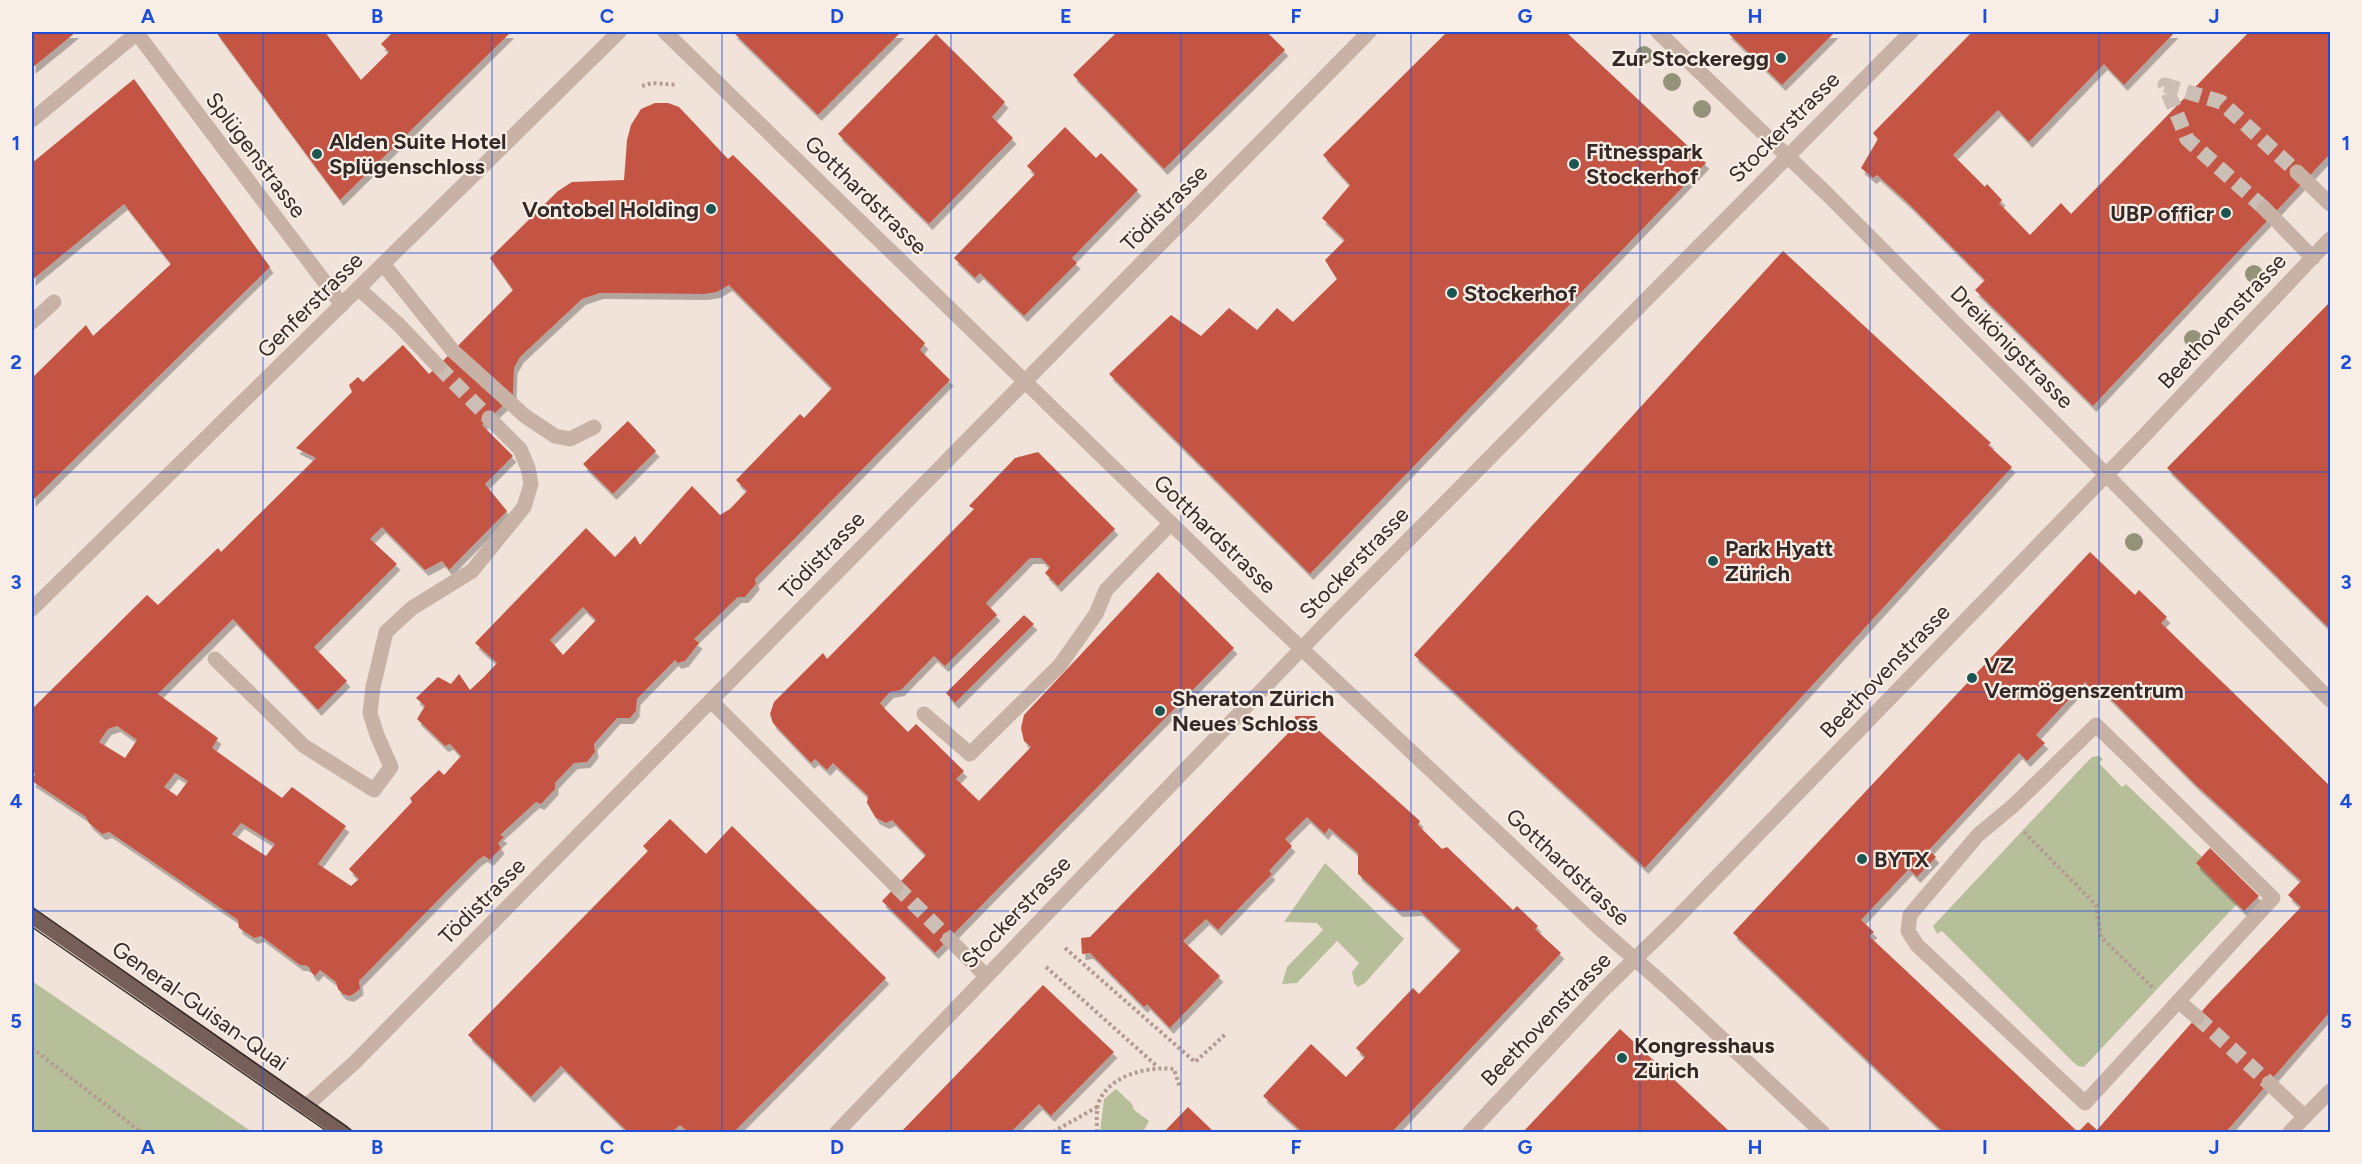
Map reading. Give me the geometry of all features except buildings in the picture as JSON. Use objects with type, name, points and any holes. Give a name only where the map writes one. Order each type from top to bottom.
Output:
[{"type":"main road","name":"General-Guisan-Quai","points":[[32,916],[343,1132]]},
{"type":"street","points":[[32,120],[137,32]]},
{"type":"street","name":"Splügenstrasse","points":[[137,32],[342,304]]},
{"type":"street","name":"Genferstrasse","points":[[32,609],[619,32]]},
{"type":"street","name":"Gotthardstrasse","points":[[665,32],[1394,736],[1822,1132]]},
{"type":"street","name":"Tödistrasse","points":[[305,1107],[354,1063],[1369,32]]},
{"type":"street","name":"Dreikönigstrasse","points":[[1658,32],[1787,156],[2331,700]]},
{"type":"street","name":"Stockerstrasse","points":[[837,1132],[1302,648],[1911,32]]},
{"type":"street","points":[[2297,172],[2331,204]]},
{"type":"street","points":[[2264,208],[2313,258]]},
{"type":"street","name":"Beethovenstrasse","points":[[1470,1132],[1603,990],[1673,922],[2331,239]]},
{"type":"street","points":[[383,264],[453,351],[525,416],[555,436],[570,439],[594,427]]},
{"type":"street","points":[[358,288],[398,324],[438,366]]},
{"type":"street","points":[[32,322],[54,302]]},
{"type":"street","points":[[216,659],[304,746],[374,790],[391,767],[376,735],[370,713],[373,687],[386,632],[412,608],[472,571],[524,507],[531,484],[528,468],[520,449],[489,418]]},
{"type":"street","points":[[924,714],[970,754],[1060,665],[1096,614],[1106,590],[1171,523]]},
{"type":"street","points":[[711,701],[896,886]]},
{"type":"street","points":[[2096,725],[2273,898],[2085,1103],[1917,945],[1908,931],[1910,915],[1978,835],[2004,813],[2096,725]]},
{"type":"street","points":[[949,939],[986,976]]},
{"type":"street","points":[[2176,1004],[2197,1017]]},
{"type":"street","points":[[2269,1083],[2305,1117]]},
{"type":"street","points":[[2290,1132],[2331,1091]]},
{"type":"path","points":[[642,86],[652,83],[680,86]]},
{"type":"path","points":[[2004,813],[2096,905],[2101,937],[2176,1004]]},
{"type":"path","points":[[1065,948],[1195,1062],[1227,1033]]},
{"type":"path","points":[[1046,968],[1158,1067]]},
{"type":"path","points":[[32,1048],[141,1132]]},
{"type":"path","points":[[1097,1132],[1097,1107],[1104,1092],[1118,1082],[1141,1071],[1158,1067],[1174,1069],[1180,1088]]},
{"type":"path","points":[[1053,1132],[1097,1107]]},
{"type":"green space","points":[[2099,756],[2103,759],[2099,763],[2122,787],[2126,784],[2202,857],[2196,863],[2237,904],[2084,1067],[2072,1061],[1942,931],[1937,934],[1933,926],[2085,764],[2092,757]]},
{"type":"green space","points":[[1325,863],[1404,939],[1365,983],[1358,987],[1354,983],[1352,972],[1359,963],[1337,941],[1297,983],[1282,984],[1287,967],[1323,930],[1317,923],[1284,922]]},
{"type":"green space","points":[[32,981],[252,1132],[32,1132]]},
{"type":"green space","points":[[1116,1089],[1132,1104],[1134,1110],[1149,1121],[1143,1132],[1100,1132],[1104,1099]]},
{"type":"tunnel","points":[[2264,208],[2187,139],[2165,85],[2221,102],[2297,172]]},
{"type":"tunnel","points":[[438,366],[489,418]]},
{"type":"tunnel","points":[[896,886],[949,939]]},
{"type":"tunnel","points":[[2197,1017],[2269,1083]]},
{"type":"tram line","points":[[32,907],[354,1132]]},
{"type":"tram line","points":[[32,927],[328,1132]]},
{"type":"place","name":"Zur Stockeregg","points":[[1781,58]]},
{"type":"place","name":"Alden Suite Hotel Splügenschloss","points":[[317,154]]},
{"type":"place","name":"Fitnesspark Stockerhof","points":[[1574,164]]},
{"type":"place","name":"Vontobel Holding","points":[[711,209]]},
{"type":"place","name":"UBP officr","points":[[2226,213]]},
{"type":"place","name":"Stockerhof","points":[[1452,293]]},
{"type":"place","name":"Park Hyatt Zürich","points":[[1713,561]]},
{"type":"place","name":"VZ Vermögenszentrum","points":[[1972,678]]},
{"type":"place","name":"Sheraton Zürich Neues Schloss","points":[[1160,711]]},
{"type":"place","name":"BYTX","points":[[1862,859]]},
{"type":"place","name":"Kongresshaus Zürich","points":[[1622,1058]]}]
